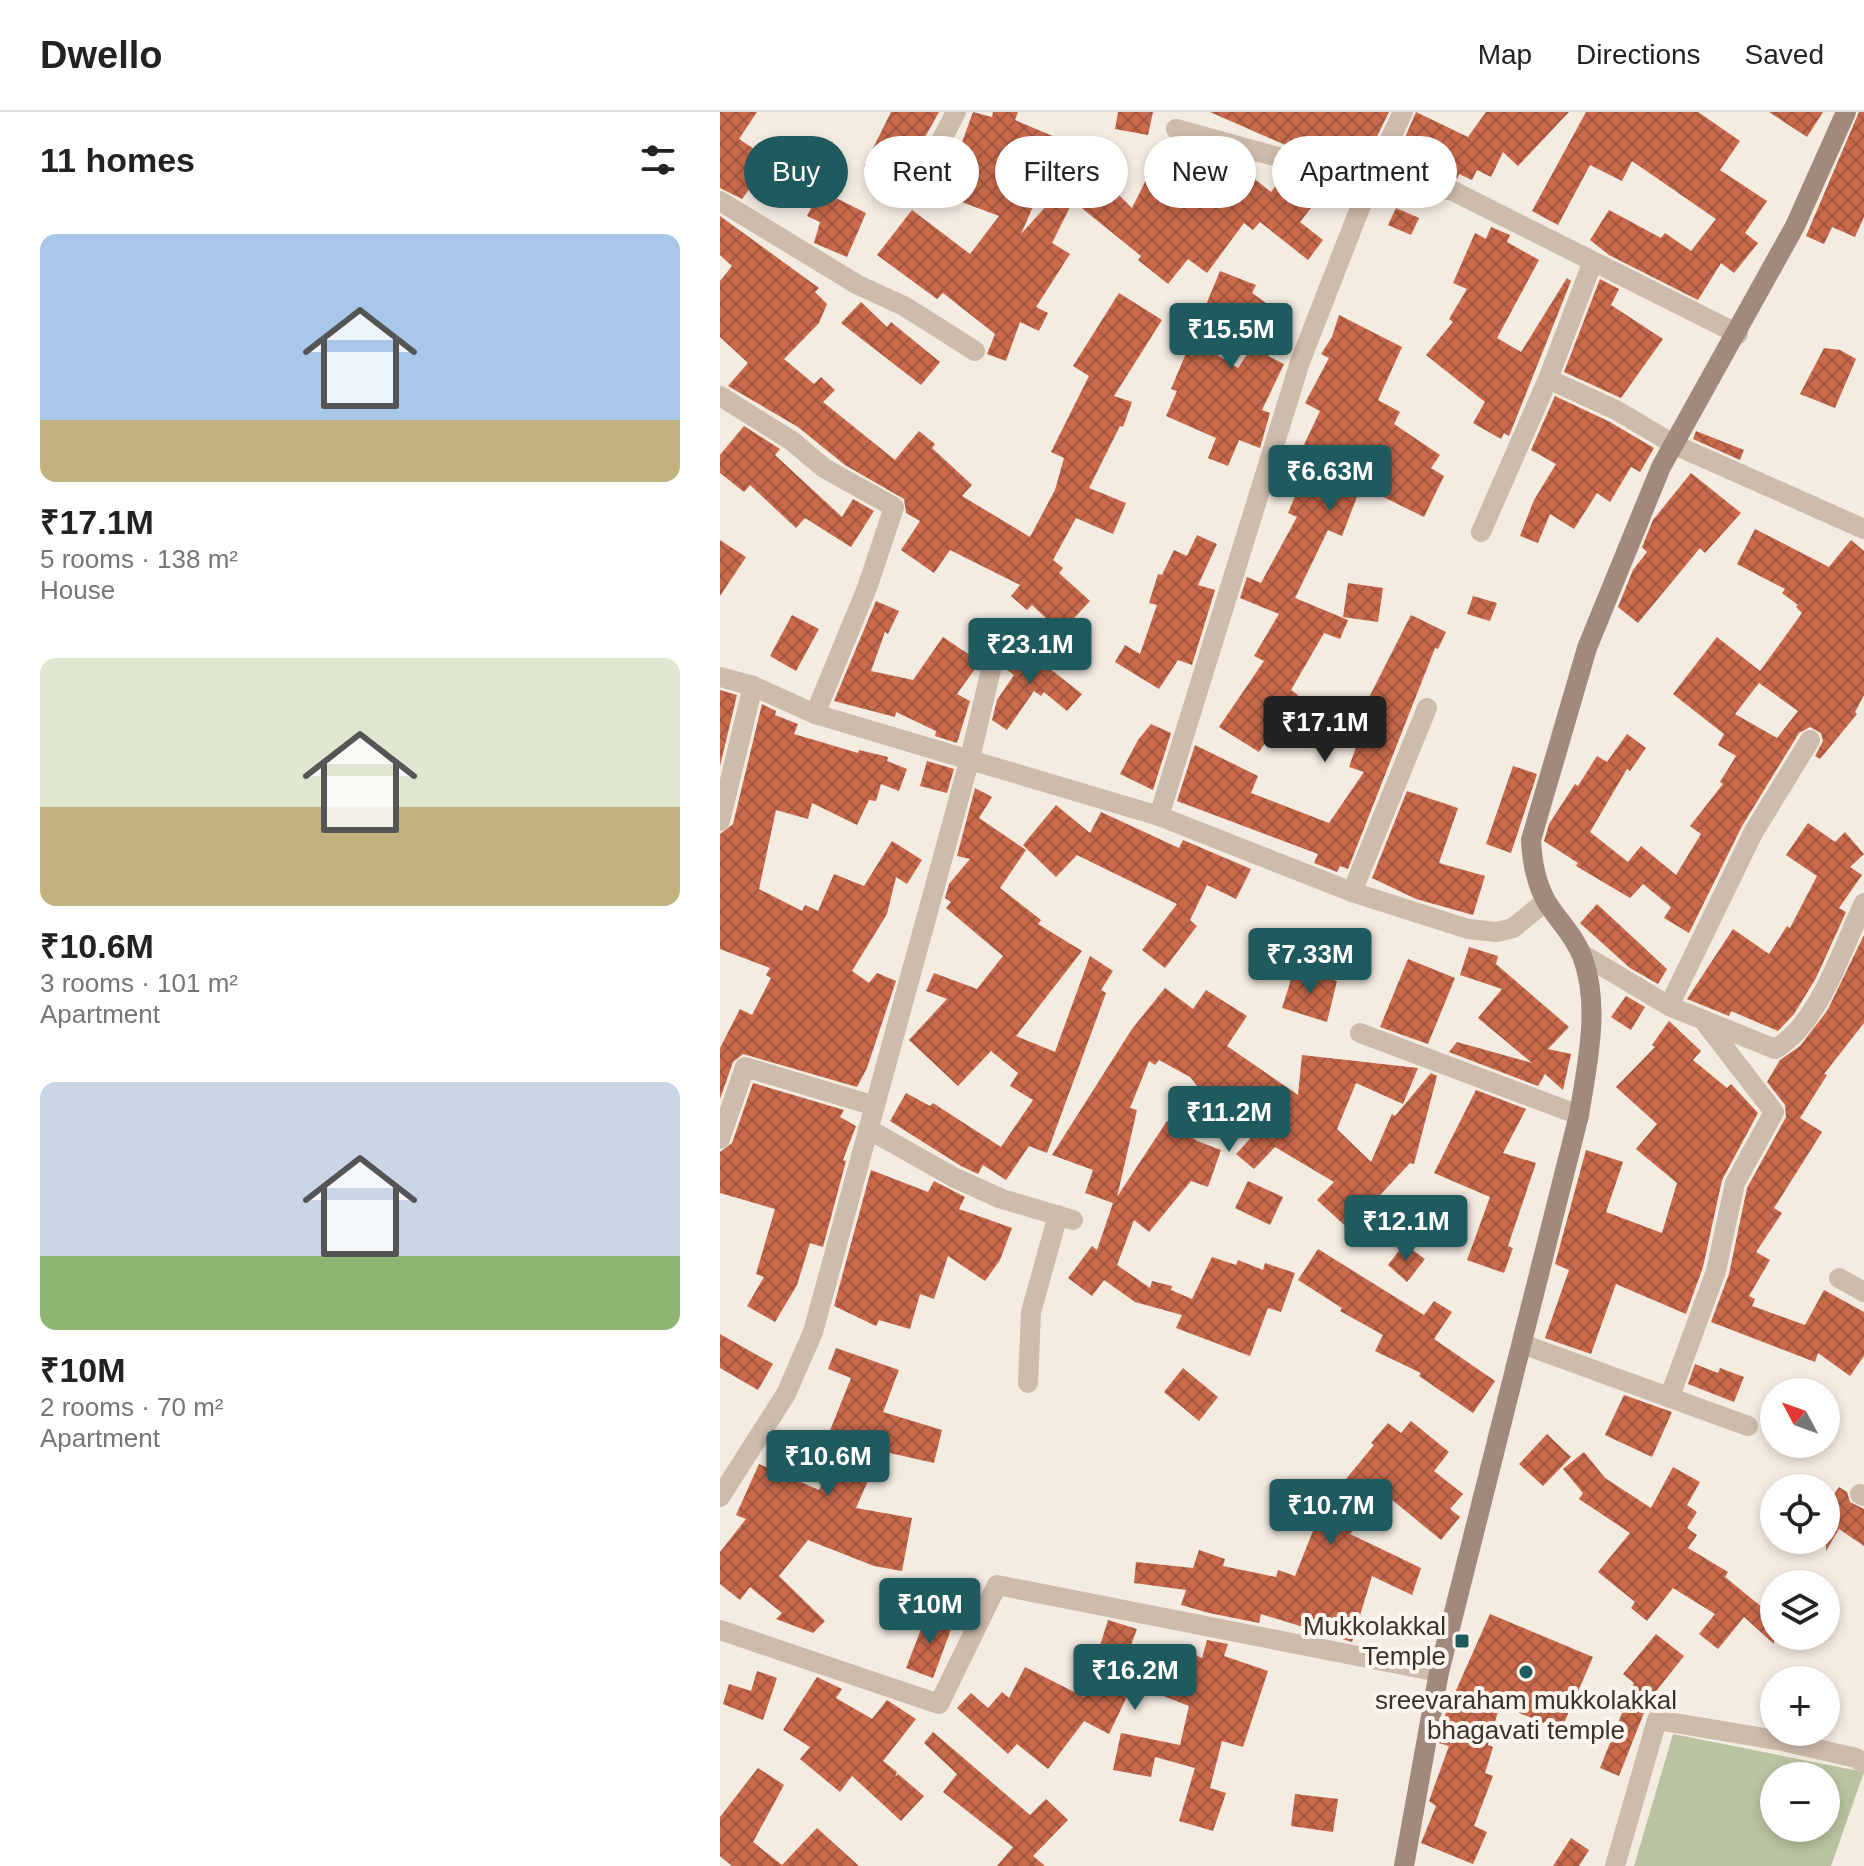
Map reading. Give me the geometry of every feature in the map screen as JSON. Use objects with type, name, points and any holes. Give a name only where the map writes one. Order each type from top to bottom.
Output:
[{"type":"main road","points":[[1404,1866],[1439,1672],[1579,1115],[1591,984],[1582,954],[1546,901],[1533,867],[1531,840],[1587,648],[1661,467],[1738,334],[1795,226],[1846,112]]},
{"type":"street","points":[[944,136],[956,112]]},
{"type":"street","points":[[1392,136],[1403,112]]},
{"type":"street","points":[[1176,129],[1272,155]]},
{"type":"street","points":[[1457,193],[1738,334]]},
{"type":"street","points":[[720,201],[858,285],[904,306],[975,351]]},
{"type":"street","points":[[1159,816],[1300,362],[1360,208]]},
{"type":"street","points":[[1481,532],[1548,379],[1593,261]]},
{"type":"street","points":[[1548,379],[1616,410],[1675,445],[1864,529]]},
{"type":"street","points":[[720,396],[792,441],[824,468],[894,507],[867,588],[815,714]]},
{"type":"street","points":[[720,1497],[786,1394],[813,1332],[970,758],[997,645]]},
{"type":"street","points":[[720,677],[753,686],[815,714],[1159,816],[1352,892],[1468,929],[1497,932],[1513,928],[1546,901]]},
{"type":"street","points":[[720,821],[753,686]]},
{"type":"street","points":[[1352,892],[1427,708]]},
{"type":"street","points":[[1669,1006],[1753,833],[1810,740]]},
{"type":"street","points":[[1582,954],[1669,1006],[1775,1049],[1789,1041],[1809,1018],[1864,903]]},
{"type":"street","points":[[1670,1396],[1716,1271],[1735,1183],[1774,1112],[1703,1020]]},
{"type":"street","points":[[1360,1033],[1579,1115]]},
{"type":"street","points":[[720,1139],[745,1067],[875,1106]]},
{"type":"street","points":[[868,1129],[955,1178],[1002,1199],[1065,1217],[1031,1312],[1028,1383]]},
{"type":"street","points":[[1839,1278],[1864,1292]]},
{"type":"street","points":[[1522,1344],[1748,1426]]},
{"type":"street","points":[[720,1630],[939,1704],[997,1585],[1439,1672]]},
{"type":"street","points":[[1615,1866],[1627,1813],[1657,1720],[1782,1741],[1856,1758],[1864,1764]]},
{"type":"green space","points":[[1673,1734],[1814,1762],[1760,1762],[1760,1842],[1839,1842],[1831,1866],[1634,1866]]},
{"type":"green space","points":[[1840,1767],[1864,1772],[1840,1840]]},
{"type":"building","points":[[720,112],[757,112],[739,139],[744,142],[744,196],[742,199],[720,188]]},
{"type":"building","points":[[891,112],[939,112],[926,136],[879,136]]},
{"type":"building","points":[[973,112],[992,117],[993,112],[1018,112],[1015,120],[1053,136],[995,136],[995,208],[1032,208],[1021,234],[1044,208],[1070,208],[1052,243],[1070,254],[1036,307],[1048,313],[1039,331],[1020,322],[1006,361],[987,354],[995,334],[943,293],[937,299],[877,255],[912,210],[970,254],[999,216],[978,208],[979,136],[964,136]]},
{"type":"building","points":[[1118,112],[1153,112],[1148,135],[1115,129]]},
{"type":"building","points":[[1210,112],[1389,112],[1377,136],[1272,136],[1272,139]]},
{"type":"building","points":[[1416,112],[1468,137],[1486,112],[1569,112],[1518,166],[1503,152],[1491,177],[1477,170],[1472,180],[1459,174],[1457,179],[1457,136],[1406,136]]},
{"type":"building","points":[[1586,112],[1698,112],[1740,141],[1720,170],[1767,201],[1745,233],[1758,243],[1734,273],[1721,263],[1698,300],[1609,255],[1590,240],[1609,210],[1661,238],[1665,233],[1691,251],[1716,219],[1632,161],[1622,181],[1590,165],[1558,225],[1532,211]]},
{"type":"building","points":[[1769,112],[1823,112],[1807,137]]},
{"type":"building","points":[[1859,112],[1864,112],[1864,217],[1855,237],[1832,227],[1824,244],[1806,236]]},
{"type":"building","points":[[1256,180],[1272,191],[1272,208],[1311,208],[1300,222],[1323,240],[1308,260],[1260,222],[1253,230],[1244,223],[1207,273],[1188,259],[1168,284],[1138,260],[1141,256],[1082,208],[1128,208],[1128,204],[1132,208],[1144,184],[1144,208],[1256,208]]},
{"type":"building","points":[[848,204],[866,213],[847,257],[814,243],[820,222],[807,216],[811,208],[848,208]]},
{"type":"building","points":[[1396,208],[1419,218],[1411,235],[1388,225]]},
{"type":"building","points":[[720,216],[819,288],[815,292],[827,304],[819,323],[784,359],[814,384],[821,377],[835,390],[823,402],[895,460],[919,431],[935,444],[932,448],[972,485],[962,496],[1030,537],[1055,490],[1064,458],[1051,452],[1089,376],[1073,366],[1119,293],[1162,320],[1114,396],[1132,402],[1123,427],[1120,426],[1089,488],[1126,503],[1113,534],[1076,518],[1053,560],[1063,568],[1059,573],[1090,601],[1061,632],[1032,605],[1027,610],[1011,596],[1020,585],[950,550],[934,573],[901,550],[920,521],[906,513],[904,499],[845,465],[798,427],[728,386],[748,363],[720,337],[720,281],[732,266],[720,255]]},
{"type":"building","points":[[1491,227],[1510,235],[1507,242],[1539,260],[1497,338],[1521,352],[1567,278],[1571,281],[1509,436],[1504,433],[1501,439],[1473,423],[1485,402],[1426,355],[1453,322],[1449,319],[1467,289],[1453,283],[1475,233],[1486,239]]},
{"type":"building","points":[[1220,271],[1256,285],[1252,293],[1293,322],[1268,356],[1284,364],[1262,410],[1270,413],[1260,448],[1239,440],[1228,466],[1208,458],[1216,438],[1166,416],[1177,391],[1171,389],[1192,339],[1238,368],[1250,350],[1203,312]]},
{"type":"building","points":[[1600,279],[1619,289],[1611,305],[1663,339],[1621,398],[1564,372]]},
{"type":"building","points":[[861,302],[887,327],[891,322],[940,362],[921,385],[841,323]]},
{"type":"building","points":[[1339,315],[1402,347],[1378,400],[1400,412],[1394,424],[1440,455],[1431,468],[1444,476],[1424,517],[1361,486],[1342,536],[1328,530],[1295,598],[1348,620],[1340,639],[1324,633],[1291,690],[1298,695],[1259,752],[1219,727],[1264,661],[1254,656],[1279,614],[1240,598],[1247,577],[1261,583],[1297,517],[1288,513],[1313,454],[1302,449],[1320,411],[1305,403],[1329,358],[1321,354],[1332,337]]},
{"type":"building","points":[[1824,348],[1840,350],[1856,359],[1835,408],[1800,394]]},
{"type":"building","points":[[1555,396],[1610,422],[1654,448],[1640,472],[1631,467],[1610,502],[1597,493],[1574,529],[1550,514],[1538,543],[1520,536],[1534,500],[1556,464],[1531,450]]},
{"type":"building","points":[[744,426],[780,449],[775,455],[842,517],[853,499],[874,511],[851,547],[805,518],[796,528],[750,485],[744,492],[720,473],[720,455]]},
{"type":"building","points":[[1696,431],[1744,450],[1740,460],[1693,439]]},
{"type":"building","points":[[1691,473],[1741,513],[1705,553],[1700,548],[1638,623],[1618,607],[1633,570],[1647,552],[1642,547],[1653,520]]},
{"type":"building","points":[[1755,529],[1829,567],[1851,540],[1864,551],[1864,695],[1855,712],[1857,714],[1820,759],[1815,756],[1823,741],[1821,733],[1810,727],[1799,733],[1742,826],[1689,933],[1664,918],[1671,907],[1643,884],[1630,898],[1576,866],[1578,863],[1544,841],[1549,824],[1575,784],[1578,786],[1597,756],[1607,762],[1627,734],[1646,748],[1630,771],[1627,769],[1590,832],[1628,862],[1641,846],[1676,875],[1701,834],[1690,826],[1723,784],[1720,782],[1736,756],[1718,745],[1724,734],[1673,694],[1717,637],[1760,671],[1802,613],[1796,607],[1798,605],[1782,593],[1785,589],[1737,564]],"holes":[[[1759,683],[1798,711],[1777,738],[1735,714]]]},
{"type":"building","points":[[1197,535],[1217,544],[1198,585],[1215,590],[1192,665],[1178,660],[1159,689],[1115,662],[1125,645],[1140,654],[1157,605],[1149,603],[1158,574],[1162,575],[1174,550],[1187,556]]},
{"type":"building","points":[[720,540],[746,557],[720,596]]},
{"type":"building","points":[[1348,583],[1383,588],[1378,622],[1343,617]]},
{"type":"building","points":[[1473,596],[1497,603],[1490,621],[1467,614]]},
{"type":"building","points":[[876,601],[899,611],[888,634],[885,632],[871,671],[913,680],[943,637],[980,662],[957,694],[970,701],[957,743],[935,736],[936,731],[896,712],[895,717],[834,701]]},
{"type":"building","points":[[792,615],[819,629],[796,671],[770,656]]},
{"type":"building","points":[[1411,615],[1446,632],[1438,649],[1435,648],[1348,869],[1340,866],[1337,872],[1314,863],[1318,854],[1177,801],[1195,745],[1258,776],[1251,793],[1329,823],[1364,772],[1349,767],[1365,721],[1358,719]]},
{"type":"building","points":[[1012,639],[1082,694],[1067,711],[1044,692],[1041,696],[1034,691],[1007,730],[992,720],[997,700],[1014,675],[1005,668]]},
{"type":"building","points":[[720,690],[737,695],[720,766]]},
{"type":"building","points":[[762,704],[776,711],[775,715],[798,724],[794,734],[858,753],[859,750],[888,757],[887,761],[907,769],[899,791],[881,784],[876,801],[869,800],[857,825],[812,803],[808,819],[776,810],[759,889],[802,911],[805,905],[818,911],[834,874],[864,886],[892,841],[922,860],[907,884],[896,877],[887,914],[852,971],[869,983],[877,973],[896,981],[867,1068],[857,1087],[743,1054],[733,1062],[720,1099],[720,1048],[740,1009],[752,1015],[771,978],[766,975],[770,968],[720,949],[720,834],[733,824]]},
{"type":"building","points":[[1151,724],[1171,733],[1153,790],[1120,774],[1138,740]]},
{"type":"building","points":[[927,761],[954,769],[947,793],[920,786]]},
{"type":"building","points":[[1513,766],[1537,774],[1511,853],[1486,844]]},
{"type":"building","points":[[975,788],[992,797],[979,818],[1026,850],[1000,888],[1041,920],[1038,924],[1082,951],[1016,1036],[1055,1052],[1090,956],[1113,971],[1101,990],[1106,993],[1047,1153],[1029,1146],[1006,1180],[983,1165],[978,1174],[961,1166],[890,1121],[906,1093],[930,1106],[933,1103],[1001,1147],[1033,1100],[1010,1086],[1018,1073],[991,1051],[958,1086],[909,1040],[947,999],[926,991],[934,973],[977,989],[1003,956],[946,908],[951,902],[945,898],[949,884],[970,859],[957,856]]},
{"type":"building","points":[[1407,791],[1458,808],[1439,863],[1485,876],[1473,915],[1416,899],[1372,878]]},
{"type":"building","points":[[1056,805],[1090,833],[1101,812],[1179,848],[1183,840],[1251,869],[1236,899],[1207,885],[1190,920],[1197,926],[1165,968],[1142,950],[1177,904],[1077,855],[1056,877],[1023,845]]},
{"type":"building","points":[[1808,823],[1835,842],[1845,832],[1864,854],[1850,867],[1862,875],[1839,908],[1846,912],[1816,978],[1794,1014],[1778,1031],[1731,1011],[1729,1016],[1687,999],[1733,929],[1769,954],[1787,926],[1790,928],[1817,876],[1786,855]]},
{"type":"building","points":[[1597,904],[1667,969],[1658,984],[1630,968],[1580,923]]},
{"type":"building","points":[[1864,935],[1864,1023],[1824,1074],[1827,1075],[1800,1118],[1822,1132],[1774,1208],[1782,1213],[1756,1252],[1770,1260],[1749,1296],[1755,1299],[1752,1306],[1805,1325],[1824,1290],[1864,1312],[1864,1356],[1850,1376],[1818,1353],[1815,1362],[1711,1322],[1729,1274],[1747,1188],[1786,1117],[1785,1105],[1767,1082],[1780,1060],[1800,1046],[1827,1011]]},
{"type":"building","points":[[1469,947],[1498,956],[1496,964],[1569,1027],[1548,1049],[1571,1054],[1563,1090],[1545,1074],[1538,1086],[1449,1052],[1457,1042],[1532,1063],[1478,1018],[1502,989],[1460,975]]},
{"type":"building","points":[[1408,959],[1455,978],[1428,1044],[1380,1027]]},
{"type":"building","points":[[1294,970],[1337,981],[1327,1022],[1282,1008]]},
{"type":"building","points":[[1165,988],[1193,1009],[1206,990],[1247,1016],[1227,1046],[1298,1095],[1302,1055],[1418,1068],[1403,1104],[1356,1083],[1337,1129],[1371,1162],[1392,1114],[1395,1116],[1431,1073],[1437,1076],[1414,1164],[1410,1163],[1369,1207],[1374,1212],[1354,1234],[1317,1200],[1334,1182],[1275,1147],[1254,1169],[1236,1154],[1260,1128],[1203,1093],[1190,1077],[1159,1060],[1155,1065],[1149,1061],[1130,1108],[1137,1110],[1117,1197],[1167,1121],[1197,1141],[1221,1150],[1208,1187],[1191,1181],[1149,1232],[1134,1220],[1117,1265],[1150,1288],[1152,1281],[1172,1286],[1171,1290],[1192,1299],[1212,1257],[1236,1265],[1238,1260],[1263,1270],[1265,1263],[1295,1273],[1281,1312],[1268,1308],[1250,1356],[1176,1328],[1182,1315],[1135,1302],[1104,1280],[1092,1296],[1068,1278],[1092,1246],[1097,1250],[1113,1203],[1085,1193],[1093,1170],[1052,1155],[1132,1029]]},
{"type":"building","points":[[1626,996],[1645,1007],[1631,1030],[1611,1017]]},
{"type":"building","points":[[1669,1021],[1701,1051],[1693,1060],[1727,1088],[1731,1084],[1758,1113],[1722,1180],[1703,1267],[1686,1314],[1616,1284],[1591,1354],[1545,1338],[1569,1270],[1555,1264],[1586,1150],[1623,1162],[1606,1212],[1662,1233],[1677,1183],[1636,1149],[1657,1124],[1616,1087],[1655,1047],[1652,1045]]},
{"type":"building","points":[[753,1083],[844,1110],[840,1117],[856,1126],[843,1160],[846,1161],[823,1247],[810,1243],[797,1285],[775,1322],[747,1306],[764,1277],[756,1274],[775,1209],[720,1193],[720,1152],[732,1143]]},
{"type":"building","points":[[1476,1090],[1526,1109],[1503,1153],[1536,1163],[1508,1246],[1513,1248],[1504,1273],[1467,1260],[1490,1197],[1434,1173]]},
{"type":"building","points":[[871,1170],[928,1192],[934,1181],[965,1197],[959,1209],[1012,1228],[1000,1260],[985,1281],[948,1256],[934,1299],[920,1294],[910,1329],[879,1320],[876,1326],[834,1306]]},
{"type":"building","points":[[1248,1181],[1283,1197],[1270,1225],[1235,1208]]},
{"type":"building","points":[[1404,1244],[1425,1259],[1407,1282],[1388,1265]]},
{"type":"building","points":[[1318,1249],[1424,1315],[1434,1301],[1452,1312],[1434,1339],[1495,1381],[1473,1413],[1419,1376],[1421,1373],[1375,1351],[1383,1335],[1340,1311],[1342,1308],[1298,1280]]},
{"type":"building","points":[[720,1334],[773,1364],[758,1390],[720,1368]]},
{"type":"building","points":[[836,1348],[899,1370],[883,1412],[942,1430],[934,1463],[881,1451],[856,1508],[912,1518],[902,1571],[874,1566],[808,1540],[779,1576],[825,1621],[813,1633],[776,1619],[782,1613],[750,1587],[740,1600],[720,1584],[720,1552],[746,1519],[736,1515],[759,1464],[819,1490],[837,1448],[825,1443],[851,1378],[828,1369]]},
{"type":"building","points":[[1695,1364],[1718,1373],[1720,1368],[1744,1377],[1734,1402],[1688,1384]]},
{"type":"building","points":[[1183,1368],[1218,1397],[1199,1421],[1164,1392]]},
{"type":"building","points":[[1624,1395],[1672,1412],[1652,1457],[1605,1435]]},
{"type":"building","points":[[1411,1421],[1449,1452],[1434,1471],[1463,1494],[1450,1509],[1460,1517],[1441,1540],[1391,1499],[1383,1509],[1377,1504],[1350,1534],[1421,1568],[1412,1595],[1372,1576],[1352,1642],[1261,1614],[1259,1623],[1209,1613],[1181,1605],[1186,1590],[1134,1583],[1136,1562],[1193,1568],[1199,1550],[1225,1559],[1223,1566],[1276,1577],[1278,1570],[1295,1576],[1315,1526],[1353,1485],[1346,1479],[1374,1445],[1371,1443],[1388,1423],[1401,1433]]},
{"type":"building","points":[[1547,1434],[1571,1457],[1543,1486],[1519,1464]]},
{"type":"building","points":[[1584,1452],[1605,1478],[1651,1508],[1673,1467],[1700,1482],[1687,1505],[1697,1512],[1687,1528],[1697,1535],[1688,1548],[1728,1572],[1725,1577],[1760,1606],[1760,1631],[1744,1617],[1718,1649],[1699,1634],[1715,1614],[1673,1588],[1647,1621],[1631,1608],[1635,1602],[1598,1572],[1630,1533],[1579,1499],[1583,1493],[1563,1469]]},
{"type":"building","points":[[1840,1488],[1847,1492],[1850,1502],[1864,1509],[1864,1546],[1840,1530]]},
{"type":"building","points":[[927,1614],[953,1624],[933,1678],[906,1668]]},
{"type":"building","points":[[1490,1614],[1593,1657],[1561,1730],[1500,1705],[1488,1745],[1493,1747],[1485,1773],[1493,1776],[1474,1826],[1487,1832],[1473,1864],[1421,1843],[1436,1806],[1429,1801],[1449,1746],[1439,1743],[1445,1715]]},
{"type":"building","points":[[1108,1620],[1137,1629],[1131,1645],[1164,1658],[1169,1644],[1202,1658],[1207,1640],[1228,1644],[1224,1656],[1268,1671],[1243,1747],[1222,1741],[1210,1788],[1226,1793],[1213,1831],[1179,1821],[1195,1768],[1155,1757],[1151,1777],[1113,1770],[1121,1733],[1180,1745],[1189,1706],[1133,1684],[1109,1734],[1084,1721],[1048,1769],[1017,1744],[1008,1754],[957,1708],[971,1693],[988,1708],[1002,1692],[1009,1698],[1025,1667],[1084,1697]]},
{"type":"building","points":[[1656,1634],[1684,1656],[1649,1700],[1619,1776],[1600,1768],[1634,1683],[1623,1674]]},
{"type":"building","points":[[757,1671],[777,1678],[763,1720],[723,1704],[729,1684],[751,1691]]},
{"type":"building","points":[[817,1677],[842,1689],[836,1698],[872,1719],[887,1700],[916,1719],[883,1761],[897,1772],[895,1777],[898,1774],[924,1796],[901,1821],[852,1776],[840,1792],[800,1759],[810,1747],[783,1730]]},
{"type":"building","points":[[933,1732],[1030,1815],[1046,1799],[1068,1820],[1033,1856],[1045,1866],[997,1866],[1013,1847],[943,1792],[957,1774],[924,1743]]},
{"type":"building","points":[[758,1768],[784,1785],[753,1842],[782,1865],[817,1828],[859,1866],[732,1866],[720,1856],[720,1817]]},
{"type":"building","points":[[1295,1794],[1338,1799],[1333,1832],[1291,1826]]},
{"type":"building","points":[[1571,1838],[1589,1850],[1579,1866],[1553,1866]]},
{"type":"place","name":"Mukkolakkal Temple","points":[[1462,1641]]},
{"type":"place","name":"sreevaraham mukkolakkal bhagavati temple","points":[[1526,1672]]}]
